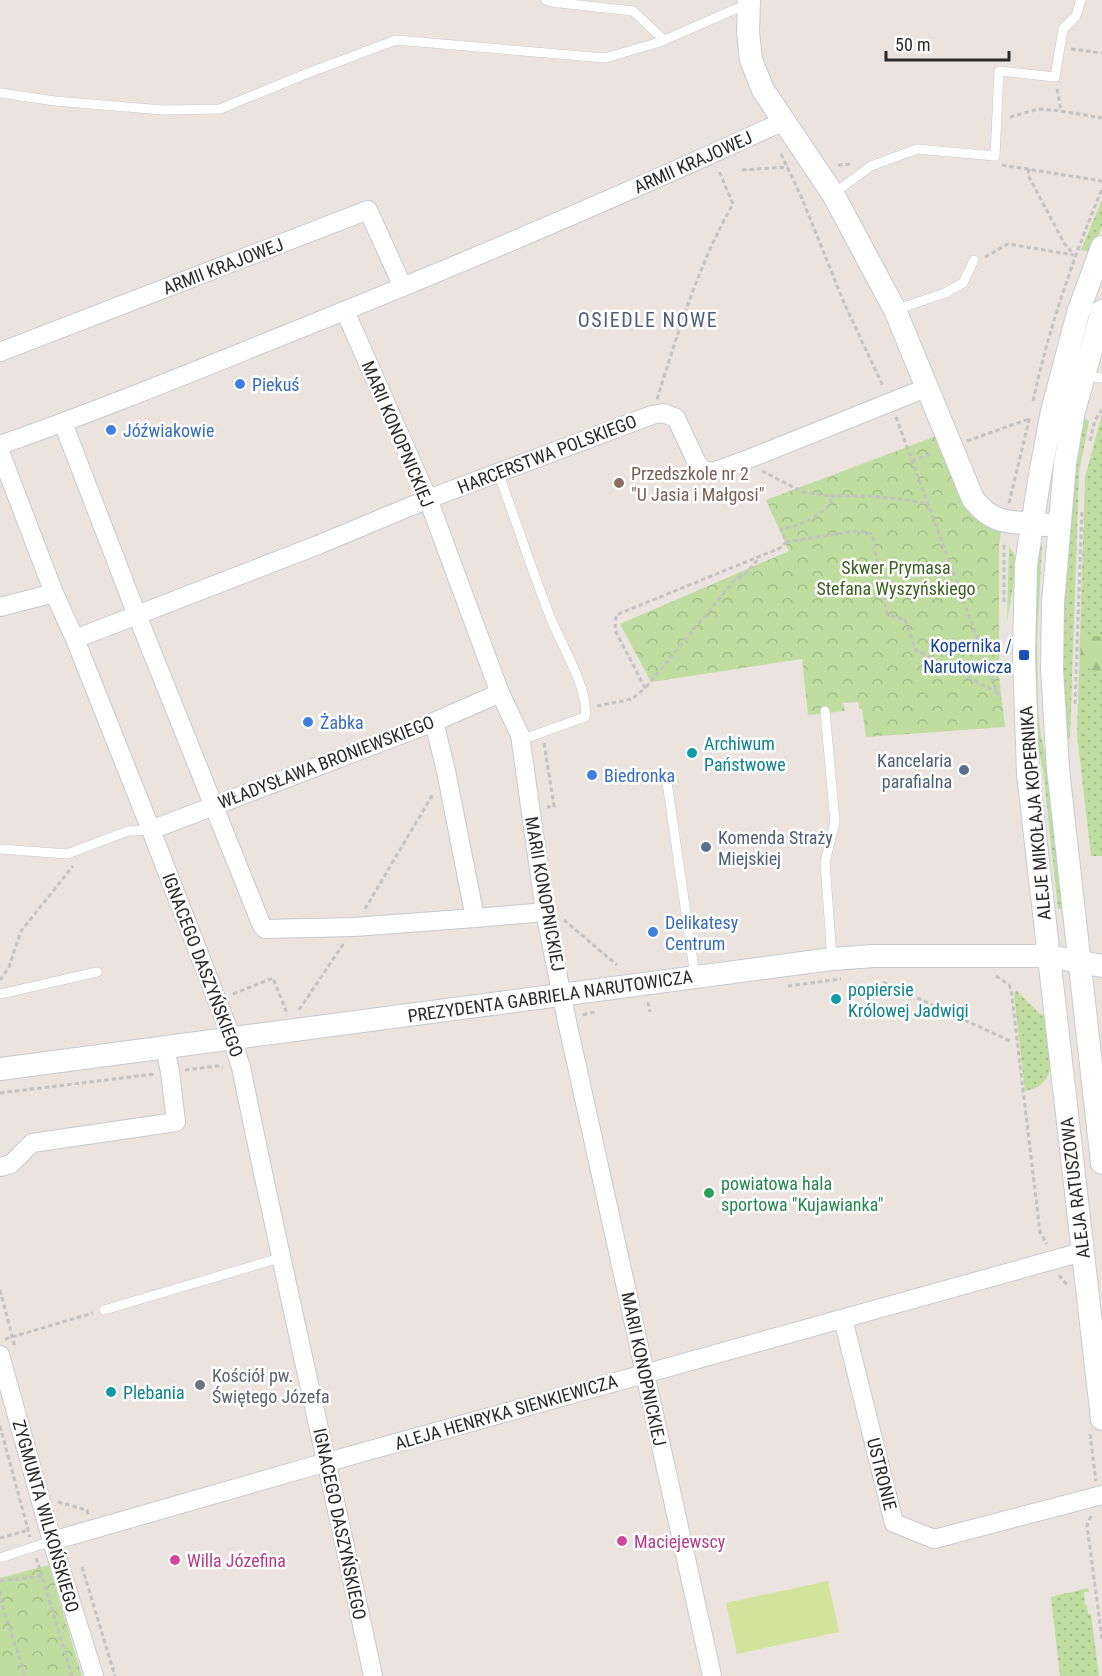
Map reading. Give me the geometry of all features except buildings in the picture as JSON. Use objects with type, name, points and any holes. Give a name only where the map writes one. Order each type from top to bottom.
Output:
[{"type":"street","points":[[749,2],[748,32],[751,60],[764,90],[775,125],[833,194],[895,310],[926,388],[977,504],[989,516],[998,520],[1060,526]]},
{"type":"street","name":"ARMII KRAJOWEJ","points":[[0,445],[63,423],[345,311],[698,161],[775,125]]},
{"type":"street","name":"ARMII KRAJOWEJ","points":[[0,352],[368,210],[403,287]]},
{"type":"street","name":"ALEJE MIKOŁAJA KOPERNIKA","points":[[1048,956],[1028,774],[1024,713],[1026,565],[1052,411],[1083,374],[1078,313],[1102,247]]},
{"type":"street","name":"MARII KONOPNICKIEJ","points":[[345,311],[428,499],[500,693],[521,740],[551,914],[562,995],[712,1676]]},
{"type":"street","name":"ALEJE MIKOŁAJA KOPERNIKA","points":[[1080,963],[1054,719],[1053,603],[1068,445],[1083,374],[1102,311]]},
{"type":"street","name":"HARCERSTWA POLSKIEGO","points":[[75,639],[318,545],[428,499],[652,415],[668,414],[678,421],[699,465],[704,470],[713,472],[926,388]]},
{"type":"street","points":[[63,423],[137,615],[265,928],[354,927],[551,914]]},
{"type":"street","name":"IGNACEGO DASZYŃSKIEGO","points":[[0,452],[54,593],[75,639],[151,830],[241,1067],[280,1258],[328,1462],[373,1676]]},
{"type":"street","points":[[0,607],[54,593]]},
{"type":"street","name":"WŁADYSŁAWA BRONIEWSKIEGO","points":[[151,830],[434,722],[500,693]]},
{"type":"street","points":[[434,722],[475,918]]},
{"type":"street","name":"PREZYDENTA GABRIELA NARUTOWICZA","points":[[0,1069],[695,976],[873,956],[1048,956],[1102,966]]},
{"type":"street","name":"ALEJA RATUSZOWA","points":[[1048,956],[1102,1419]]},
{"type":"street","name":"ALEJA RATUSZOWA","points":[[1080,963],[1102,1163]]},
{"type":"street","points":[[0,1167],[11,1164],[32,1143],[176,1122],[165,1048]]},
{"type":"street","name":"ALEJA HENRYKA SIENKIEWICZA","points":[[52,1541],[1082,1252]]},
{"type":"street","name":"USTRONIE","points":[[843,1319],[894,1523],[934,1539],[1100,1496]]},
{"type":"street","name":"ZYGMUNTA WILKOŃSKIEGO","points":[[0,1355],[52,1541],[94,1676]]},
{"type":"lane","points":[[546,0],[633,11],[664,40]]},
{"type":"lane","points":[[833,194],[871,166],[917,149],[994,156],[999,70],[1055,77],[1063,29],[1076,16],[1081,0]]},
{"type":"lane","points":[[0,93],[55,101],[163,110],[220,109],[396,40],[605,58],[664,40],[749,2]]},
{"type":"lane","points":[[895,310],[945,293],[963,282],[974,260]]},
{"type":"lane","points":[[498,472],[552,620],[584,694],[587,708],[585,717],[521,740]]},
{"type":"lane","points":[[825,711],[835,822],[825,862],[832,960]]},
{"type":"lane","points":[[667,782],[695,976]]},
{"type":"lane","points":[[0,849],[67,854],[128,831],[151,830]]},
{"type":"lane","points":[[0,994],[97,972]]},
{"type":"lane","points":[[104,1310],[280,1258]]},
{"type":"lane","name":"ALEJA HENRYKA SIENKIEWICZA","points":[[0,1558],[52,1541]]},
{"type":"path","points":[[1060,48],[1102,53]]},
{"type":"path","points":[[1055,77],[1061,111]]},
{"type":"path","points":[[997,120],[1040,109],[1102,118]]},
{"type":"path","points":[[775,125],[844,303],[890,401],[1000,700]]},
{"type":"path","points":[[994,156],[993,164],[1102,181]]},
{"type":"path","points":[[742,170],[789,166]]},
{"type":"path","points":[[1029,169],[1028,175],[1038,195],[1064,243],[1074,255]]},
{"type":"path","points":[[652,415],[695,286],[719,228],[733,204],[719,171]]},
{"type":"path","points":[[1009,504],[1050,328],[1074,255],[1102,189]]},
{"type":"path","points":[[974,260],[989,256],[1008,244],[1074,255]]},
{"type":"path","points":[[1090,441],[1095,420],[1102,410]]},
{"type":"path","points":[[746,460],[773,478],[803,492],[830,496],[864,495],[928,504]]},
{"type":"path","points":[[786,542],[781,529],[799,526],[812,520],[831,503],[830,496]]},
{"type":"path","points":[[1075,712],[1082,510]]},
{"type":"path","points":[[645,688],[615,630],[616,615],[780,548],[786,542],[856,531],[872,534],[887,614],[905,620],[916,650],[998,693]]},
{"type":"path","points":[[587,708],[632,699],[645,688],[734,581],[747,572],[761,556]]},
{"type":"path","points":[[297,1013],[354,927],[446,771]]},
{"type":"path","points":[[0,980],[9,967],[21,931],[90,845]]},
{"type":"path","points":[[551,914],[617,966]]},
{"type":"path","points":[[986,974],[1001,979],[1011,989],[1040,1232],[1060,1276],[1073,1293]]},
{"type":"path","points":[[226,996],[273,978],[288,1014]]},
{"type":"path","points":[[778,987],[848,978]]},
{"type":"path","points":[[883,982],[1012,1042]]},
{"type":"path","points":[[648,1001],[650,1012]]},
{"type":"path","points":[[567,1017],[601,1010]]},
{"type":"path","points":[[0,1340],[104,1310]]},
{"type":"path","points":[[0,1426],[33,1549],[72,1676]]},
{"type":"path","points":[[1100,1496],[1087,1525],[1102,1639]]},
{"type":"path","points":[[0,1538],[28,1530]]},
{"type":"path","points":[[82,1567],[115,1676]]},
{"type":"path","points":[[0,1581],[42,1576]]},
{"type":"path","points":[[0,1591],[1,1603],[25,1676]]},
{"type":"green space","points":[[1102,200],[1102,226],[1091,253],[1081,250]]},
{"type":"green space","points":[[1102,414],[1102,856],[1091,856],[1077,734],[1085,478]]},
{"type":"green space","points":[[1082,417],[1089,421],[1079,472],[1070,738],[1068,738],[1062,692],[1064,589],[1070,502]]},
{"type":"green space","name":"Skwer Prymasa Stefana Wyszyńskiego","points":[[939,435],[1002,526],[999,546],[999,676],[1005,727],[866,737],[862,709],[859,709],[858,702],[843,703],[845,711],[808,715],[802,659],[651,682],[620,624],[789,551],[766,500]]},
{"type":"green space","points":[[1039,543],[1042,546],[1037,642],[1038,710],[1050,775],[1065,909],[1058,909],[1043,770],[1035,735],[1033,595]]},
{"type":"green space","points":[[1009,546],[1017,564],[1007,621]]},
{"type":"green space","points":[[1102,636],[1102,676],[1080,663],[1081,637]]},
{"type":"green space","points":[[1016,990],[1040,1014],[1045,1015],[1051,1061],[1045,1081],[1025,1091],[1014,994]]},
{"type":"green space","points":[[49,1565],[82,1676],[0,1676],[0,1578]]},
{"type":"green space","points":[[828,1581],[839,1632],[737,1654],[726,1603]]},
{"type":"green space","points":[[1088,1588],[1089,1592],[1084,1592],[1085,1605],[1087,1605],[1088,1614],[1091,1614],[1099,1676],[1060,1676],[1051,1597]]},
{"type":"place","name":"Piekuś","points":[[240,384]]},
{"type":"place","name":"Jóźwiakowie","points":[[111,430]]},
{"type":"place","name":"Przedszkole nr 2 \"U Jasia i Małgosi\"","points":[[619,483]]},
{"type":"place","name":"Kopernika / Narutowicza","points":[[1024,655]]},
{"type":"place","name":"Żabka","points":[[308,722]]},
{"type":"place","name":"Archiwum Państwowe","points":[[692,753]]},
{"type":"place","name":"Kancelaria parafialna","points":[[964,770]]},
{"type":"place","name":"Biedronka","points":[[592,775]]},
{"type":"place","name":"Komenda Straży Miejskiej","points":[[706,847]]},
{"type":"place","name":"Delikatesy Centrum","points":[[653,932]]},
{"type":"place","name":"popiersie Królowej Jadwigi","points":[[836,999]]},
{"type":"place","name":"powiatowa hala sportowa \"Kujawianka\"","points":[[709,1193]]},
{"type":"place","name":"Kościół pw. Świętego Józefa","points":[[200,1385]]},
{"type":"place","name":"Plebania","points":[[111,1392]]},
{"type":"place","name":"Maciejewscy","points":[[622,1541]]},
{"type":"place","name":"Willa Józefina","points":[[175,1560]]},
{"type":"district","name":"OSIEDLE NOWE","points":[[648,320]]}]
